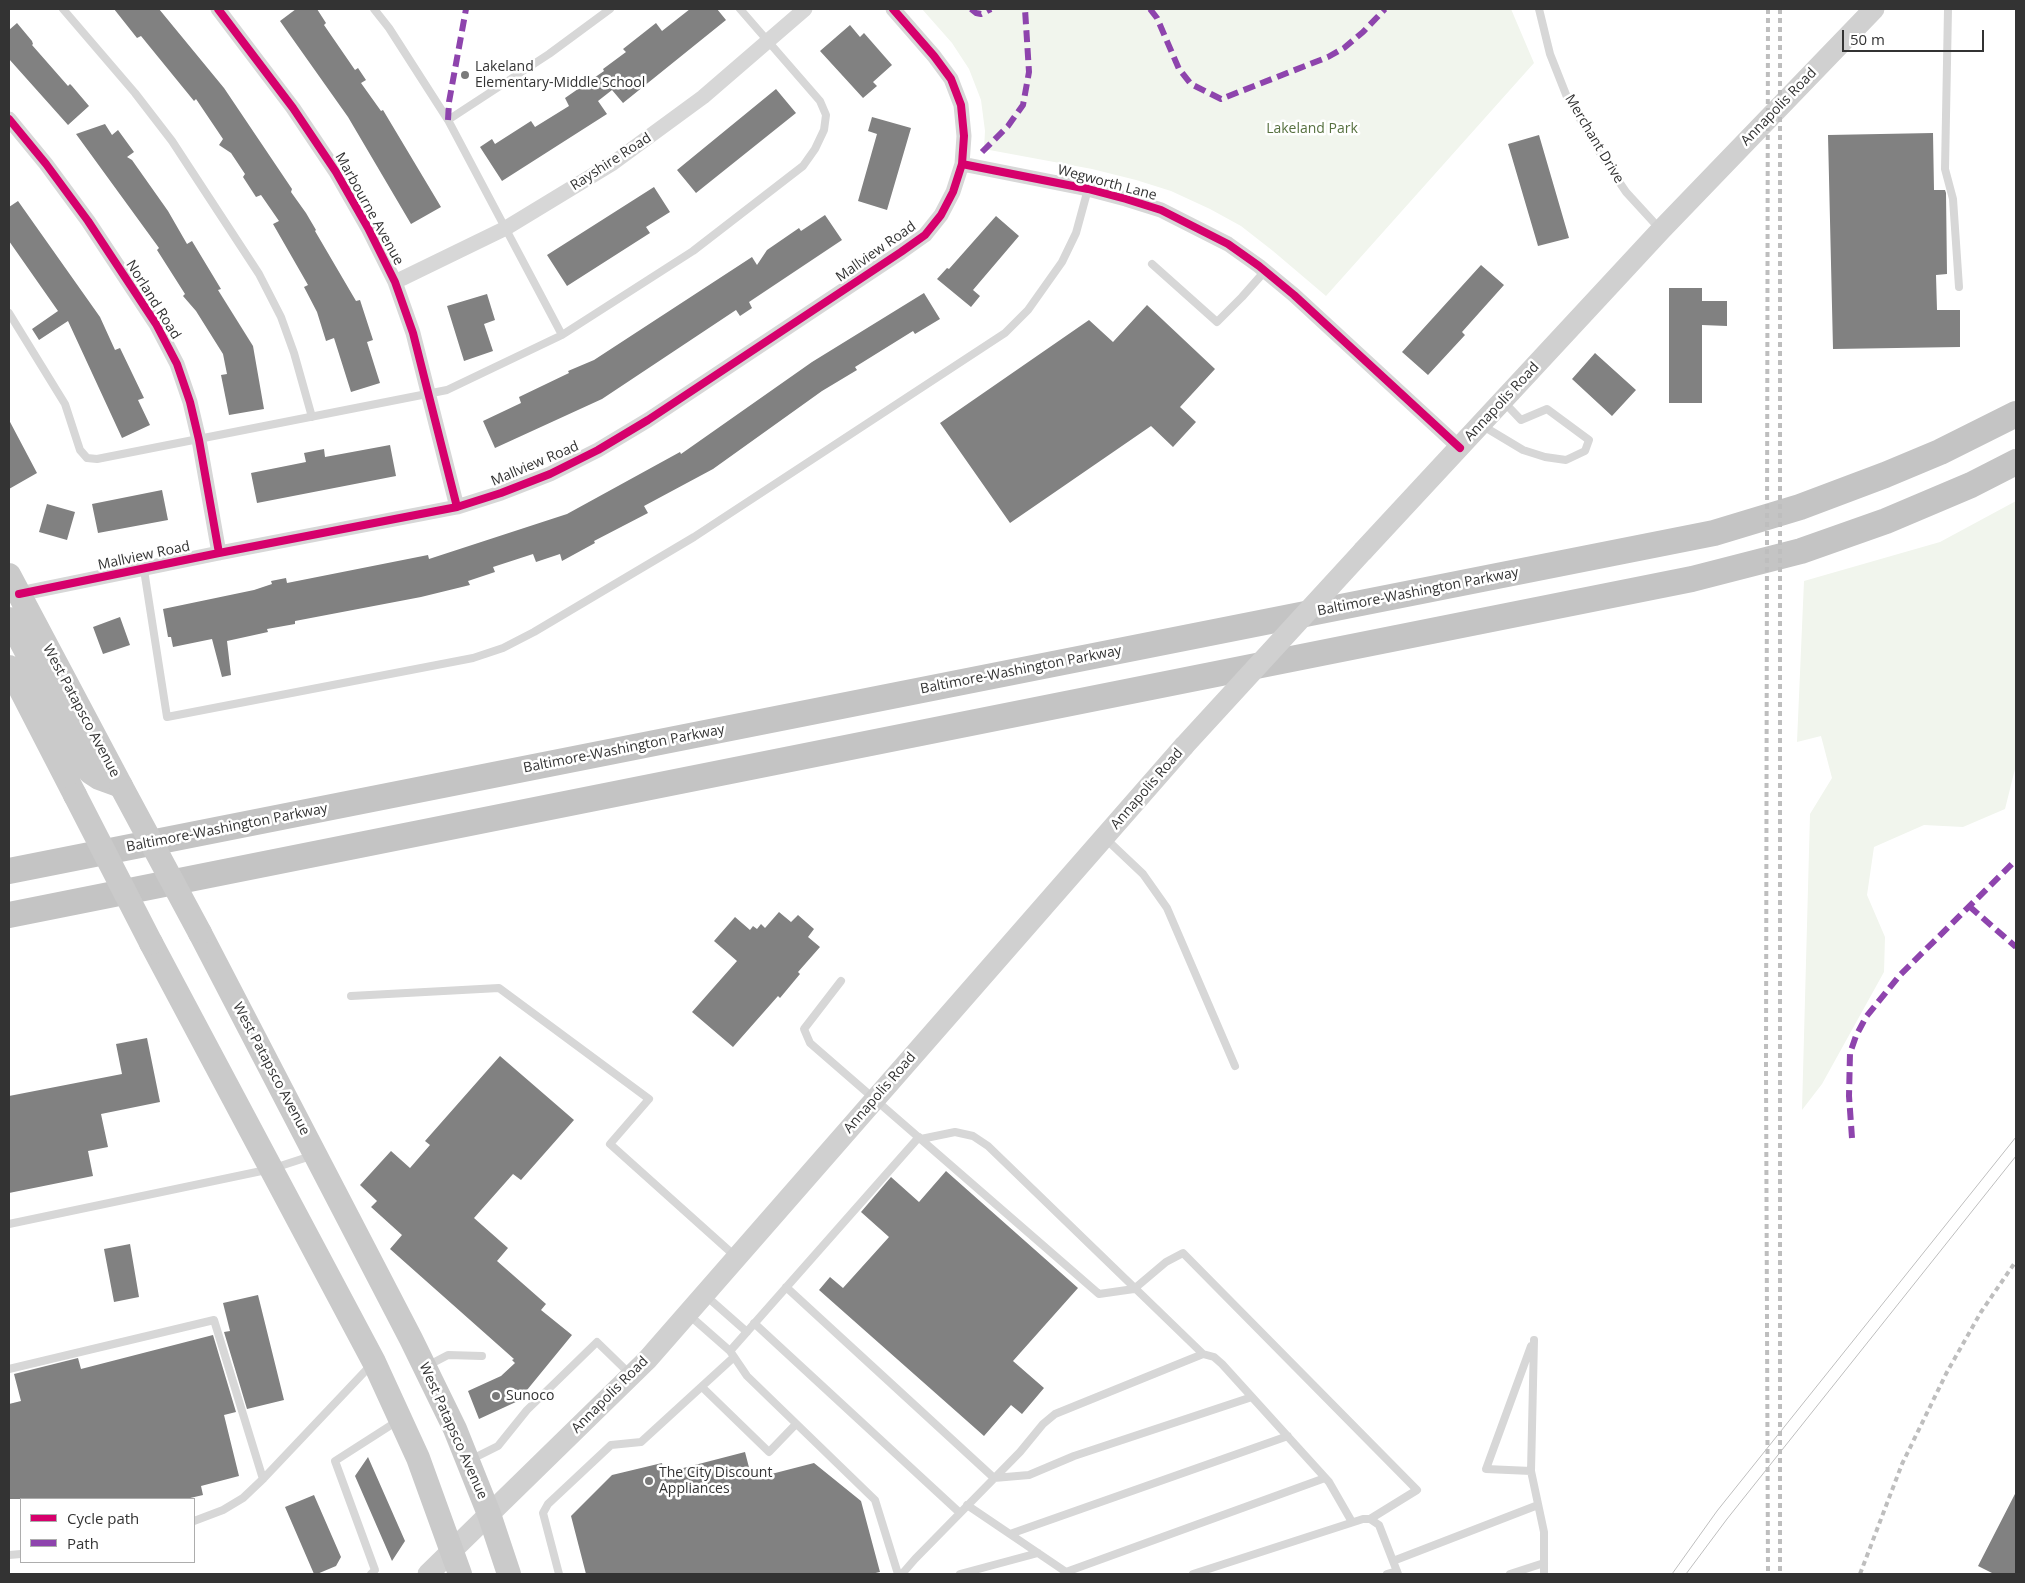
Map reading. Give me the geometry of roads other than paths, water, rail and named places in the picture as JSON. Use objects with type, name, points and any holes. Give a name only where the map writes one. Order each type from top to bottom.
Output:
[{"type":"highway","name":"Baltimore-Washington Parkway","points":[[9,871],[1714,533],[1800,507],[1886,476],[1940,452],[2016,414]]},
{"type":"highway","points":[[9,915],[1692,579],[1800,550],[1878,524],[1971,485],[2016,462]]},
{"type":"main road","name":"Annapolis Road","points":[[428,1574],[647,1360],[686,1313],[1184,746],[1661,230],[1874,9]]},
{"type":"main road","name":"West Patapsco Avenue","points":[[14,584],[200,933],[425,1367],[468,1461],[489,1514],[509,1574]]},
{"type":"main road","points":[[9,619],[90,772],[98,778],[121,786]]},
{"type":"main road","points":[[9,667],[151,943],[374,1362],[418,1458],[460,1574]]},
{"type":"street","name":"Marbourne Avenue","points":[[218,9],[246,42],[336,172],[368,228],[395,282],[414,333],[456,507]]},
{"type":"street","name":"Rayshire Road","points":[[395,282],[506,228],[628,152],[703,97],[805,9]]},
{"type":"street","points":[[893,9],[934,56],[950,79],[961,105],[964,136],[962,164]]},
{"type":"street","name":"Norland Road","points":[[9,118],[88,221],[156,324],[177,364],[190,402],[199,440],[219,553]]},
{"type":"street","name":"Wegworth Lane","points":[[962,164],[1088,189],[1161,210],[1228,244],[1265,271],[1460,448]]},
{"type":"street","name":"Mallview Road","points":[[14,584],[144,570],[219,553],[456,507],[502,493],[534,480],[598,450],[656,415],[901,252],[924,235],[941,215],[953,192],[962,164]]},
{"type":"lane","points":[[63,9],[135,93],[172,141],[260,274],[281,317],[294,353],[312,417]]},
{"type":"lane","points":[[374,9],[389,28],[448,120],[562,335]]},
{"type":"lane","points":[[448,120],[549,54],[610,9]]},
{"type":"lane","points":[[9,313],[65,404],[80,450],[87,458],[97,459],[199,440],[446,390],[562,335],[693,251],[803,166],[816,149],[824,130],[826,115],[820,100],[740,9]]},
{"type":"lane","name":"Merchant Drive","points":[[1539,9],[1550,54],[1567,98],[1626,192],[1661,230]]},
{"type":"lane","points":[[1948,9],[1945,169],[1953,199],[1959,287]]},
{"type":"lane","points":[[144,570],[167,717],[473,658],[503,648],[543,627],[694,537],[1005,333],[1028,310],[1062,262],[1076,233],[1088,189]]},
{"type":"lane","points":[[1152,264],[1217,322],[1265,271]]},
{"type":"lane","points":[[1481,425],[1523,450],[1545,457],[1566,460],[1585,451],[1588,440],[1547,409],[1521,420],[1503,401]]},
{"type":"lane","points":[[1104,838],[1143,874],[1167,908],[1235,1066]]},
{"type":"lane","points":[[841,981],[804,1030],[810,1043],[1099,1294],[1134,1289],[1166,1262],[1183,1253],[1417,1490],[1370,1519],[1352,1522],[1193,1574]]},
{"type":"lane","points":[[351,996],[499,988],[649,1099],[610,1144],[736,1257]]},
{"type":"lane","points":[[559,1574],[543,1513],[548,1504],[611,1445],[641,1442],[702,1387],[732,1354],[747,1332],[786,1287],[920,1138],[955,1132],[973,1136],[988,1146],[1203,1354],[1214,1357],[1325,1478],[1352,1522]]},
{"type":"lane","points":[[9,1224],[271,1168],[316,1154]]},
{"type":"lane","points":[[786,1287],[994,1478],[1028,1476],[1074,1456],[1252,1397]]},
{"type":"lane","points":[[704,1294],[747,1332]]},
{"type":"lane","points":[[686,1313],[732,1354],[747,1376],[875,1500],[898,1574]]},
{"type":"lane","points":[[9,1369],[214,1320],[263,1479]]},
{"type":"lane","points":[[754,1324],[960,1513]]},
{"type":"lane","points":[[1531,1471],[1486,1470],[1534,1340],[1531,1471],[1544,1532],[1544,1574]]},
{"type":"lane","points":[[468,1461],[498,1446],[527,1410],[597,1342],[631,1375]]},
{"type":"lane","points":[[902,1574],[1020,1452],[1043,1424],[1055,1414],[1203,1354]]},
{"type":"lane","points":[[425,1367],[448,1356],[482,1356]]},
{"type":"lane","points":[[195,1521],[223,1510],[243,1498],[374,1362]]},
{"type":"lane","points":[[702,1387],[769,1452],[796,1424]]},
{"type":"lane","points":[[371,1574],[375,1570],[335,1461],[400,1419]]},
{"type":"lane","points":[[1010,1534],[1288,1436]]},
{"type":"lane","points":[[967,1506],[1068,1573],[1325,1478]]},
{"type":"lane","points":[[1393,1561],[1538,1505]]},
{"type":"lane","points":[[1370,1519],[1379,1525],[1398,1573],[1387,1574]]},
{"type":"lane","points":[[960,1574],[1038,1553]]},
{"type":"lane","points":[[1510,1574],[1544,1563]]},
{"type":"tram line","points":[[1672,1574],[1717,1511],[2016,1137]]},
{"type":"tram line","points":[[1686,1574],[1727,1519],[2016,1156]]},
{"type":"railway","points":[[1768,9],[1766,1069],[1768,1574]]},
{"type":"railway","points":[[1780,9],[1780,1574]]},
{"type":"railway","points":[[1860,1574],[1902,1464],[1947,1372],[1981,1312],[2016,1261]]},
{"type":"place","name":"Lakeland Elementary-Middle School","points":[[465,75]]},
{"type":"place","name":"Sunoco","points":[[496,1396]]},
{"type":"place","name":"The City Discount Appliances","points":[[649,1481]]},
{"type":"park label","name":"Lakeland Park","points":[[1312,129]]}]
